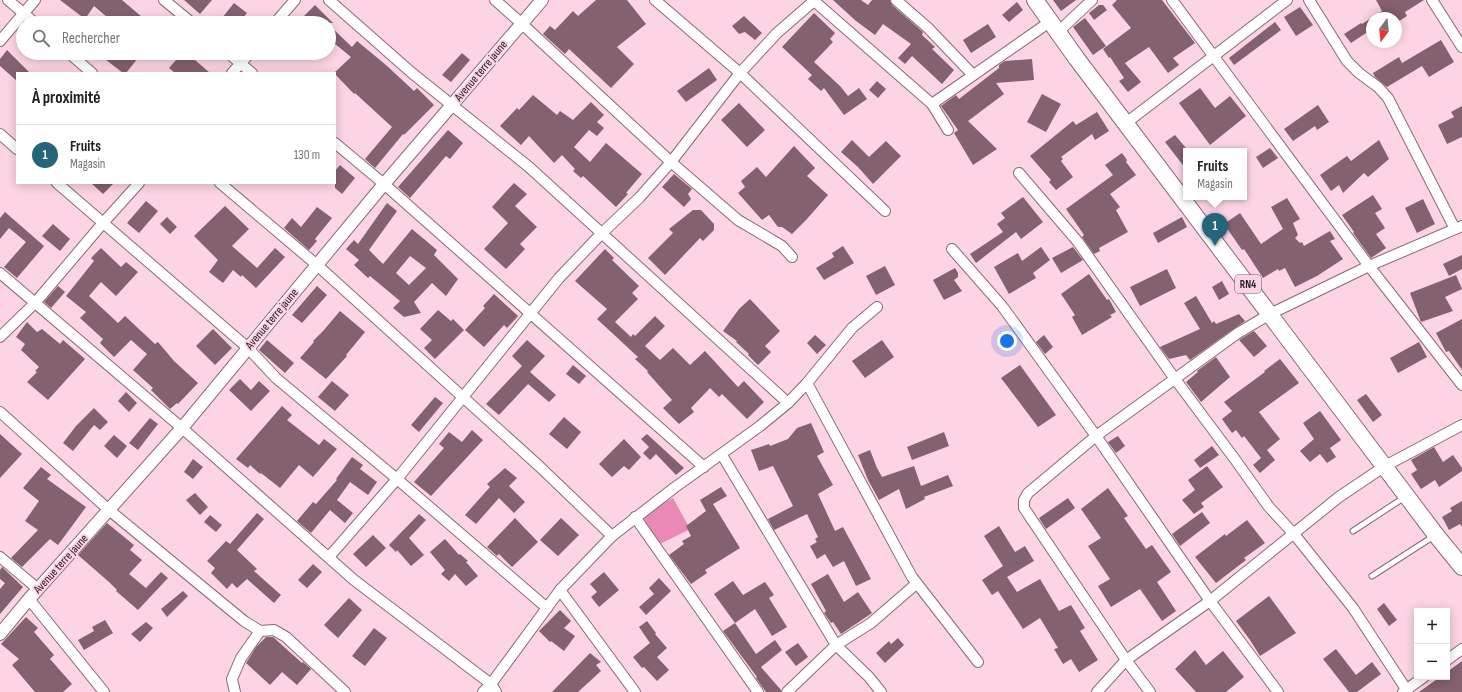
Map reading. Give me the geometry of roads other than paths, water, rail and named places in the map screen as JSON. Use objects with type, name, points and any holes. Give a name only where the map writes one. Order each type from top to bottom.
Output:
[{"type":"highway","name":"RN4","points":[[1035,0],[1183,199]]},
{"type":"highway","name":"RN4","points":[[1184,200],[1436,535],[1462,567]]},
{"type":"street","points":[[8,0],[27,16]]},
{"type":"street","points":[[21,16],[35,0]]},
{"type":"street","points":[[164,0],[183,16]]},
{"type":"street","points":[[281,16],[295,0]]},
{"type":"street","points":[[329,0],[412,73],[529,167],[788,403]]},
{"type":"street","points":[[495,0],[671,162],[738,220],[782,246],[792,257]]},
{"type":"street","name":"Avenue terre jaune","points":[[0,634],[28,599],[182,428],[384,184],[542,0]]},
{"type":"street","points":[[655,0],[740,72],[885,211]]},
{"type":"street","points":[[329,557],[397,479],[559,278],[601,234],[639,198],[671,162],[740,72],[777,33],[814,0],[932,104],[948,130]]},
{"type":"street","points":[[896,0],[927,27],[974,75]]},
{"type":"street","points":[[932,104],[974,75],[1054,26],[1092,0]]},
{"type":"street","points":[[1172,0],[1369,266],[1462,385]]},
{"type":"street","points":[[1126,123],[1287,0]]},
{"type":"street","points":[[1150,692],[1126,660],[1024,508],[1024,500],[1028,493],[1096,436],[1238,333],[1270,314],[1369,266],[1458,228],[1388,98],[1378,87],[1359,73],[1347,61],[1309,0]]},
{"type":"street","points":[[1432,0],[1462,47]]},
{"type":"street","points":[[0,41],[16,22]]},
{"type":"street","points":[[77,60],[91,72]]},
{"type":"street","points":[[236,60],[251,72]]},
{"type":"street","points":[[233,72],[244,60]]},
{"type":"street","points":[[0,134],[16,148]]},
{"type":"street","points":[[336,144],[384,184],[704,467]]},
{"type":"street","points":[[1019,173],[1078,242],[1175,379],[1269,507],[1294,534],[1353,608],[1405,691],[1420,680]]},
{"type":"street","points":[[58,184],[248,348],[276,378],[397,479],[547,608]]},
{"type":"street","points":[[0,337],[35,303],[137,184]]},
{"type":"street","points":[[221,184],[317,265],[539,466],[612,536]]},
{"type":"street","points":[[952,248],[1002,306],[1096,436],[1210,601],[1278,692]]},
{"type":"street","points":[[0,273],[182,428],[354,580],[493,688]]},
{"type":"street","points":[[483,692],[493,688],[560,590],[612,536],[635,517],[722,455],[788,403],[807,383],[852,328],[877,307]]},
{"type":"street","points":[[807,383],[916,584],[978,662]]},
{"type":"street","points":[[0,412],[109,510],[244,621],[260,631],[274,630],[286,637],[345,692]]},
{"type":"street","points":[[1097,692],[1126,660],[1210,601],[1339,497],[1385,466],[1462,425]]},
{"type":"street","points":[[722,455],[836,645],[869,677],[881,692]]},
{"type":"street","points":[[635,517],[758,692]]},
{"type":"street","points":[[0,556],[38,589]]},
{"type":"street","points":[[788,692],[836,645],[871,623],[916,584]]},
{"type":"street","points":[[560,590],[635,692]]},
{"type":"street","points":[[28,599],[104,692]]},
{"type":"street","points":[[235,692],[232,679],[241,658],[260,631]]},
{"type":"street","points":[[1450,658],[1462,649]]},
{"type":"lane","points":[[1352,531],[1407,496]]},
{"type":"lane","points":[[1372,576],[1436,535]]},
{"type":"place","name":"Fruits","points":[[1215,246]]}]
